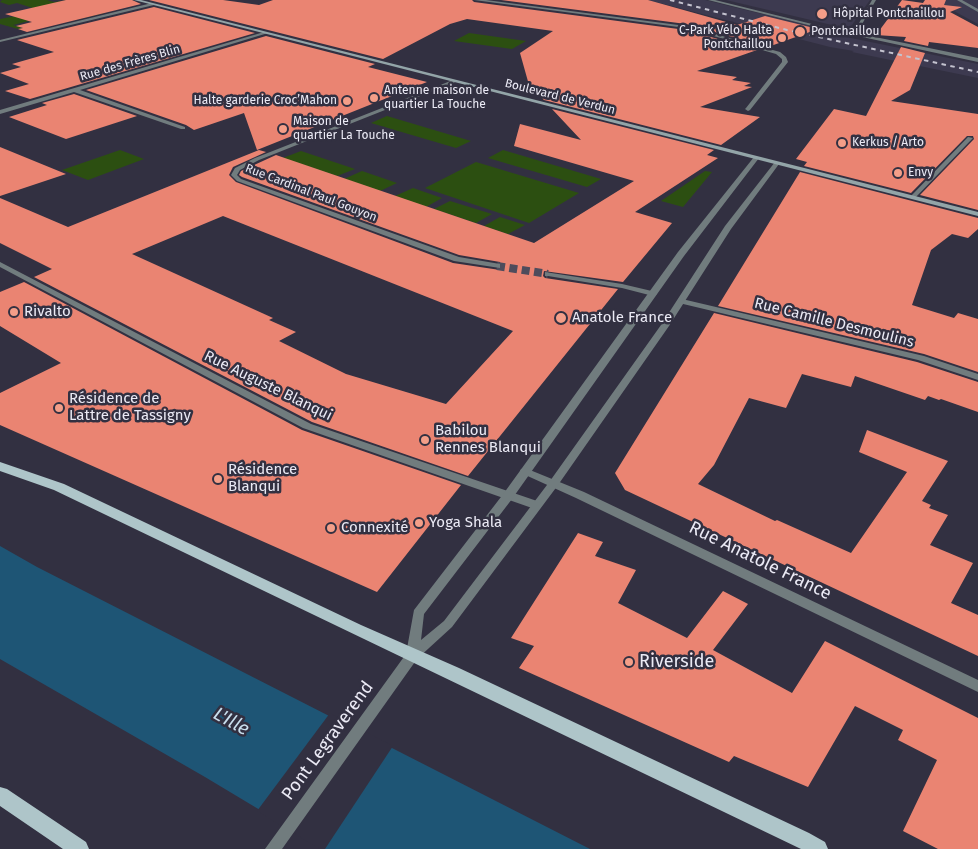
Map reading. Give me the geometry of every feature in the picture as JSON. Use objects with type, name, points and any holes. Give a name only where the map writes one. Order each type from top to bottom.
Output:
[{"type":"main road","name":"Boulevard de Verdun","points":[[136,0],[978,214]]},
{"type":"main road","points":[[0,466],[59,487],[802,839],[818,849]]},
{"type":"main road","points":[[0,795],[79,849]]},
{"type":"street","points":[[476,0],[686,27],[782,55],[785,60],[784,65],[748,109]]},
{"type":"street","points":[[710,0],[816,26],[978,60]]},
{"type":"street","points":[[856,31],[874,0]]},
{"type":"street","points":[[959,0],[978,11]]},
{"type":"street","points":[[0,41],[152,4]]},
{"type":"street","name":"Rue des Frères Blin","points":[[0,112],[266,34]]},
{"type":"street","name":"Rue Cardinal Paul Gouyon","points":[[455,81],[257,159],[237,169],[234,175],[239,180],[457,260],[497,266]]},
{"type":"street","points":[[75,90],[183,128]]},
{"type":"street","points":[[913,197],[970,138]]},
{"type":"street","points":[[412,654],[418,613],[508,496],[709,217],[756,158]]},
{"type":"street","points":[[412,654],[448,624],[554,483],[682,301],[728,228],[777,163]]},
{"type":"street","name":"Rue Auguste Blanqui","points":[[0,264],[307,426],[536,506]]},
{"type":"street","points":[[548,274],[622,286],[653,294]]},
{"type":"street","name":"Rue Camille Desmoulins","points":[[682,301],[921,358],[978,378]]},
{"type":"street","name":"Rue Anatole France","points":[[525,471],[554,483],[978,686]]},
{"type":"street","name":"Pont Legraverend","points":[[273,849],[392,685],[412,654]]},
{"type":"shaded area","points":[[648,0],[705,0],[843,34],[841,36],[978,64],[978,78],[830,47]]},
{"type":"shaded area","name":"Hôpital Pontchaillou","points":[[726,0],[870,0],[849,29]]},
{"type":"shaded area","name":"Hôpital Pontchaillou","points":[[928,0],[978,0],[978,24],[941,4]]},
{"type":"green space","points":[[2,0],[47,0],[54,2],[69,0],[104,13],[79,19],[71,17],[29,21],[13,25],[23,28],[18,29],[0,24],[0,19],[42,11],[17,3],[9,5],[0,2]]},
{"type":"green space","points":[[469,33],[526,41],[512,49],[454,41]]},
{"type":"green space","points":[[387,116],[471,141],[456,148],[371,123]]},
{"type":"green space","points":[[120,150],[144,159],[88,180],[62,170]]},
{"type":"green space","points":[[503,150],[601,179],[587,187],[488,158]]},
{"type":"green space","points":[[301,151],[355,169],[337,176],[283,158]]},
{"type":"green space","points":[[476,162],[579,193],[529,223],[425,188]]},
{"type":"green space","points":[[362,171],[397,183],[380,191],[344,179]]},
{"type":"green space","points":[[705,171],[712,172],[683,207],[661,201]]},
{"type":"green space","points":[[413,188],[442,198],[426,207],[395,196]]},
{"type":"green space","points":[[450,201],[492,214],[476,223],[434,209]]},
{"type":"green space","points":[[500,217],[525,225],[508,234],[484,226]]},
{"type":"water","name":"L'Ille","points":[[0,546],[37,567],[590,849],[325,849],[205,777],[0,659]]},
{"type":"pier","points":[[330,713],[393,746],[325,849],[320,849],[257,811]]},
{"type":"building","points":[[66,0],[132,0],[141,4],[27,32],[18,29],[23,28],[16,26],[32,22],[5,14]]},
{"type":"building","points":[[149,0],[223,0],[259,5],[273,0],[472,0],[474,2],[686,30],[757,50],[697,71],[737,77],[732,80],[751,83],[744,86],[752,87],[700,107],[760,117],[721,145],[544,100],[529,85],[520,53],[553,31],[467,19],[450,24],[383,59]]},
{"type":"building","points":[[501,0],[648,0],[737,25],[765,16],[818,29],[768,47],[686,24]]},
{"type":"building","points":[[902,0],[923,3],[925,0],[946,0],[944,5],[962,7],[950,12],[978,27],[978,48],[929,42],[928,46],[904,41],[906,37],[876,35]]},
{"type":"building","points":[[154,7],[255,33],[30,99],[5,91],[29,84],[0,73],[21,67],[12,64],[54,52],[17,40]]},
{"type":"building","points":[[266,36],[375,64],[368,67],[427,82],[257,150],[244,113],[194,130],[186,125],[86,90]]},
{"type":"building","points":[[901,47],[925,53],[910,90],[891,101],[978,114],[978,210],[920,195],[974,139],[973,136],[967,136],[911,193],[804,166],[807,162],[796,159],[834,109],[866,116]]},
{"type":"building","points":[[74,94],[137,116],[66,139],[9,117],[47,105],[42,103]]},
{"type":"building","points":[[552,109],[714,150],[707,155],[718,158],[635,212],[672,223],[623,282],[544,271],[543,276],[545,278],[618,289],[468,476],[312,422],[34,277],[52,269],[0,243],[0,198],[68,227],[259,150],[266,152],[233,167],[229,175],[236,182],[453,263],[500,270],[502,268],[500,262],[459,255],[239,175],[241,171],[276,155],[534,243],[634,181],[514,146],[520,124],[581,140]],"holes":[[[223,216],[513,331],[446,404],[346,374],[279,341],[296,332],[269,320],[273,318],[132,254]]]},
{"type":"building","points":[[0,147],[66,174],[0,196]]},
{"type":"building","points":[[800,172],[978,218],[978,229],[968,238],[952,234],[931,250],[912,305],[954,318],[958,313],[978,319],[978,372],[924,354],[718,306]]},
{"type":"building","points":[[24,282],[302,430],[461,485],[377,592],[0,425],[0,393],[61,363],[0,326],[0,292]]},
{"type":"building","points":[[714,313],[917,362],[978,382],[978,412],[928,396],[925,400],[855,376],[851,387],[802,374],[786,408],[749,398],[714,465],[698,484],[775,521],[777,520],[851,553],[907,472],[859,452],[867,430],[948,461],[922,501],[931,505],[929,508],[948,515],[930,545],[973,563],[951,603],[978,615],[978,656],[625,490],[615,473]]},
{"type":"building","points":[[578,533],[603,542],[595,556],[636,570],[618,603],[687,638],[723,591],[748,604],[713,650],[792,693],[825,641],[978,718],[978,849],[938,849],[903,831],[937,760],[898,740],[903,730],[855,706],[808,787],[734,756],[729,762],[519,668],[534,646],[511,638]]},
{"type":"tunnel","points":[[497,266],[548,274]]},
{"type":"railway","points":[[670,0],[787,30],[978,72]]},
{"type":"place","name":"Hôpital Pontchaillou","points":[[822,14]]},
{"type":"place","name":"Pontchaillou","points":[[800,32]]},
{"type":"place","name":"C-Park Vélo Halte Pontchaillou","points":[[782,38]]},
{"type":"place","name":"Antenne maison de quartier La Touche","points":[[374,98]]},
{"type":"place","name":"Halte garderie Croc’Mahon","points":[[347,101]]},
{"type":"place","name":"Maison de quartier La Touche","points":[[283,129]]},
{"type":"place","name":"Kerkus / Arto","points":[[842,143]]},
{"type":"place","name":"Envy","points":[[898,173]]},
{"type":"place","name":"Rivalto","points":[[14,312]]},
{"type":"place","name":"Anatole France","points":[[561,318]]},
{"type":"place","name":"Résidence de Lattre de Tassigny","points":[[59,408]]},
{"type":"place","name":"Babilou Rennes Blanqui","points":[[425,440]]},
{"type":"place","name":"Résidence Blanqui","points":[[218,479]]},
{"type":"place","name":"Yoga Shala","points":[[419,523]]},
{"type":"place","name":"Connexité","points":[[331,528]]},
{"type":"place","name":"Riverside","points":[[629,662]]}]
